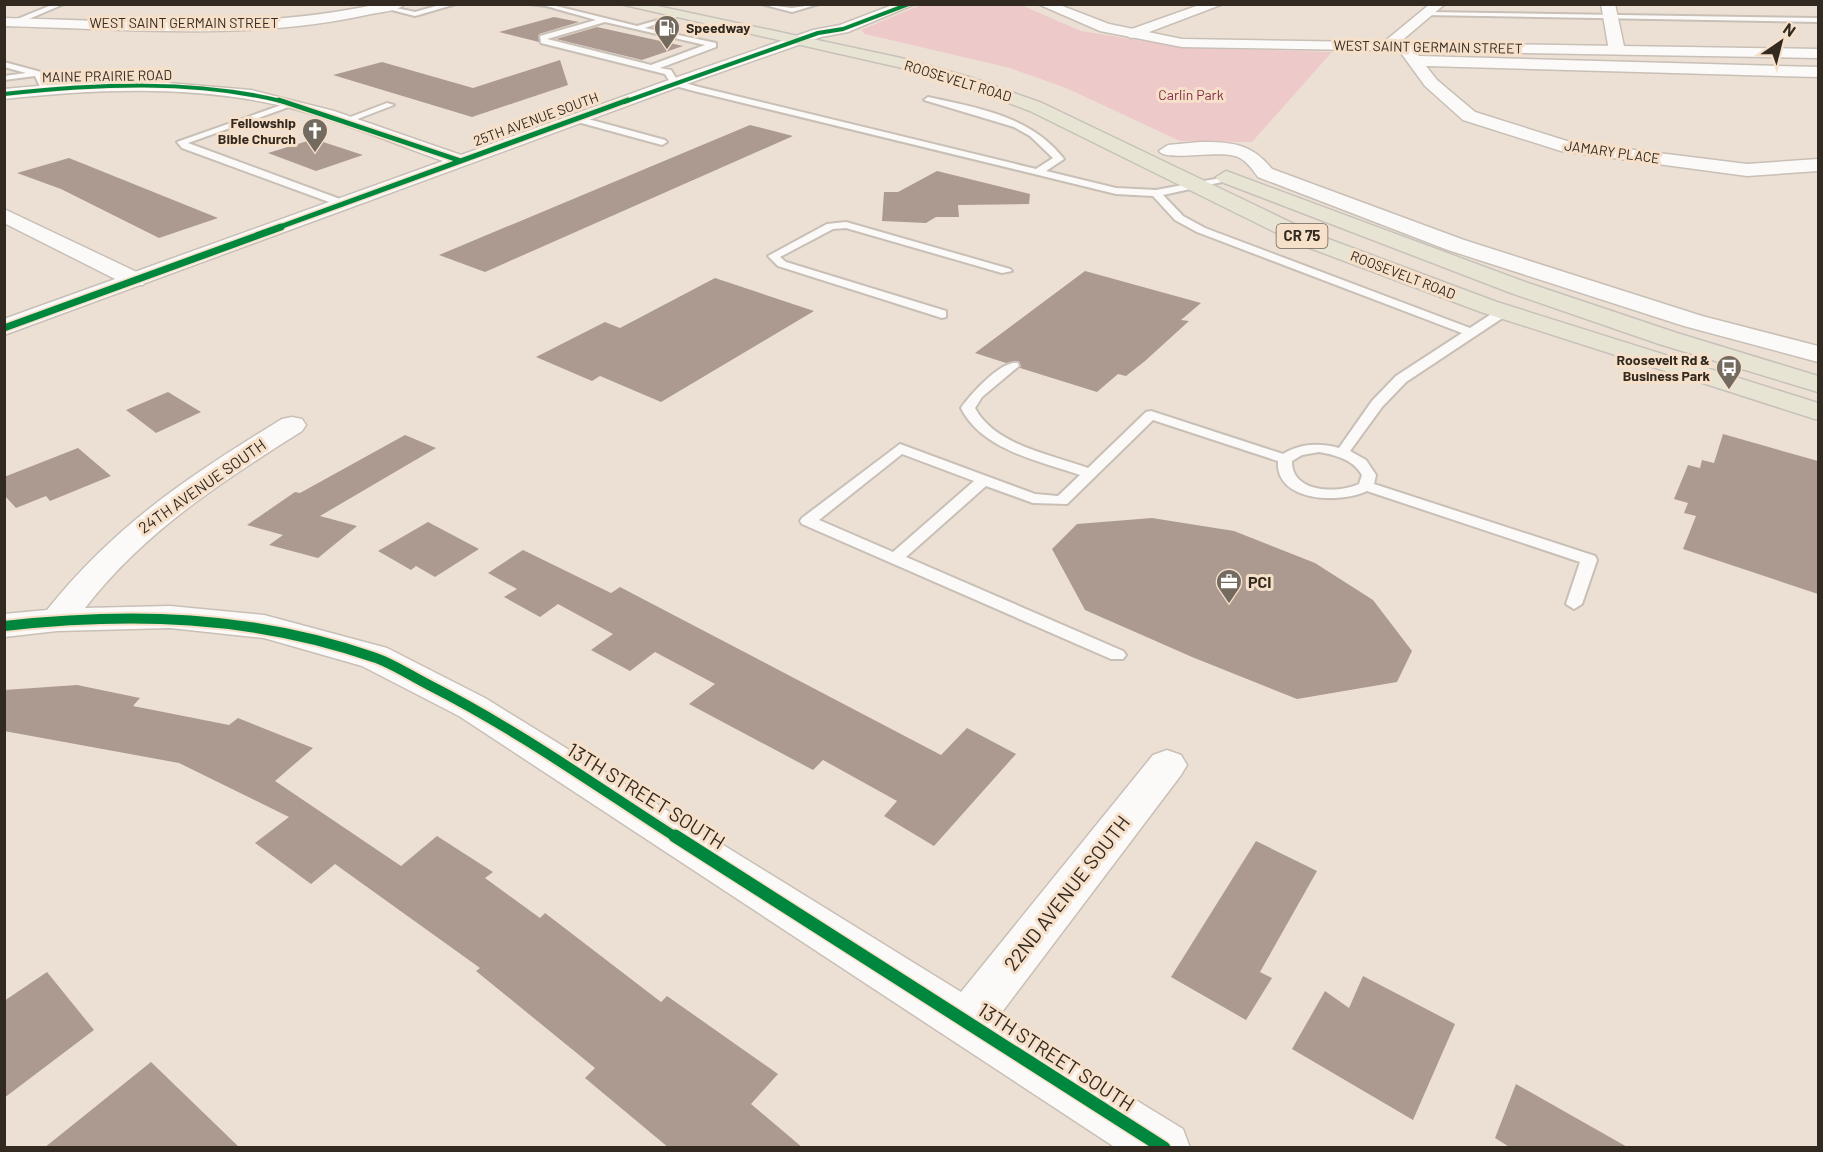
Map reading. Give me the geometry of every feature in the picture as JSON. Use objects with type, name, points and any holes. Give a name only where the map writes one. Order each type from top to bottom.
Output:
[{"type":"main road","name":"CR 75","points":[[626,4],[818,33]]},
{"type":"main road","name":"CR 75","points":[[677,10],[796,41]]},
{"type":"main road","name":"ROOSEVELT ROAD","points":[[818,33],[995,75]]},
{"type":"main road","name":"ROOSEVELT ROAD","points":[[796,41],[901,63],[1036,106],[1307,238],[1503,312],[1818,412]]},
{"type":"main road","name":"ROOSEVELT ROAD","points":[[1051,94],[1228,178],[1349,227],[1528,293],[1818,384]]},
{"type":"street","name":"25TH AVENUE SOUTH","points":[[818,33],[825,26],[881,4]]},
{"type":"street","name":"25TH AVENUE SOUTH","points":[[4,328],[675,83],[818,33],[843,29],[909,4]]},
{"type":"street","name":"WEST SAINT GERMAIN STREET","points":[[1044,4],[1086,22],[1131,34],[1182,43],[1818,54]]},
{"type":"street","points":[[1131,34],[1217,4]]},
{"type":"street","points":[[1394,46],[1439,4]]},
{"type":"street","name":"WEST SAINT GERMAIN STREET","points":[[9,22],[220,26],[300,22],[393,6]]},
{"type":"street","points":[[1610,10],[1617,51]]},
{"type":"street","name":"JAMARY PLACE","points":[[1394,46],[1414,62],[1431,83],[1469,116],[1568,147],[1747,170],[1818,165]]},
{"type":"street","name":"WEST SAINT GERMAIN STREET","points":[[1414,62],[1818,72]]},
{"type":"street","name":"MAINE PRAIRIE ROAD","points":[[4,94],[162,87],[225,92],[287,103],[461,161]]},
{"type":"street","points":[[1168,151],[1194,147],[1220,148],[1251,156],[1265,172],[1456,245],[1693,321],[1818,354]]},
{"type":"street","points":[[4,215],[135,280]]},
{"type":"street","name":"24TH AVENUE SOUTH","points":[[57,621],[87,582],[137,531],[229,464],[292,426]]},
{"type":"street","name":"13TH STREET SOUTH","points":[[57,621],[170,617],[264,627],[374,657],[472,707],[1164,1148]]},
{"type":"street","points":[[4,627],[57,621]]},
{"type":"street","name":"22ND AVENUE SOUTH","points":[[967,1021],[1167,765]]},
{"type":"lane","points":[[9,22],[61,4]]},
{"type":"lane","points":[[393,6],[415,14],[453,4]]},
{"type":"lane","points":[[532,4],[552,5],[604,20],[712,45],[652,68]]},
{"type":"lane","points":[[764,4],[799,10],[816,4]]},
{"type":"lane","points":[[638,28],[677,10]]},
{"type":"lane","points":[[1426,14],[1610,10],[1818,20]]},
{"type":"lane","points":[[604,20],[543,38],[544,41],[668,72],[675,83],[1116,191],[1156,194],[1228,178]]},
{"type":"lane","points":[[4,64],[38,74],[46,91]]},
{"type":"lane","points":[[4,78],[38,74]]},
{"type":"lane","points":[[928,100],[1007,118],[1038,139],[1059,159],[1038,172]]},
{"type":"lane","points":[[287,103],[182,142],[185,146],[344,204]]},
{"type":"lane","points":[[344,121],[390,105]]},
{"type":"lane","points":[[577,119],[662,142]]},
{"type":"lane","points":[[1156,194],[1179,218],[1201,230],[1472,333]]},
{"type":"lane","points":[[942,315],[782,264],[774,256],[827,227],[854,226],[1006,272]]},
{"type":"lane","points":[[1342,453],[1388,391],[1503,312]]},
{"type":"lane","points":[[1013,366],[976,394],[968,408],[970,417],[984,430],[1003,441],[1089,473]]},
{"type":"lane","points":[[1118,655],[808,521],[900,448],[1033,498],[1062,501],[1151,415],[1285,459]]},
{"type":"lane","points":[[1308,449],[1342,453],[1366,469],[1369,481],[1366,486],[1349,494],[1323,494],[1290,479],[1285,472],[1285,459],[1291,454],[1308,449]]},
{"type":"lane","points":[[895,558],[984,480]]},
{"type":"lane","points":[[1366,486],[1589,560],[1574,604]]},
{"type":"green space","name":"Carlin Park","points":[[923,4],[1021,5],[1081,31],[1187,48],[1332,52],[1252,142],[1180,141],[1066,88],[1010,68],[865,34],[861,30]]},
{"type":"building","points":[[554,17],[579,22],[539,34],[539,42],[499,32]]},
{"type":"building","points":[[597,27],[683,46],[642,60],[556,39]]},
{"type":"building","points":[[560,60],[568,85],[472,117],[333,75],[382,62],[473,88]]},
{"type":"building","points":[[750,125],[793,136],[485,272],[439,255]]},
{"type":"building","name":"Fellowship Bible Church","points":[[314,139],[363,155],[316,171],[268,153]]},
{"type":"building","points":[[69,158],[218,218],[159,238],[61,189],[17,173]]},
{"type":"building","points":[[937,171],[1030,194],[1029,204],[958,205],[959,217],[936,217],[926,223],[882,221],[884,192],[898,192]]},
{"type":"building","points":[[1085,271],[1201,303],[1181,320],[1189,321],[1145,361],[1126,376],[1118,374],[1097,392],[1020,368],[1019,361],[1006,363],[975,353]]},
{"type":"building","points":[[715,278],[814,311],[661,402],[600,376],[592,381],[536,357],[605,322],[620,328]]},
{"type":"building","points":[[168,392],[201,412],[156,433],[126,410]]},
{"type":"building","points":[[1723,434],[1818,461],[1818,594],[1683,549],[1696,516],[1684,513],[1688,503],[1674,499],[1688,465],[1700,468],[1702,460],[1714,463]]},
{"type":"building","points":[[405,435],[436,448],[320,516],[357,526],[318,558],[269,545],[283,535],[247,525],[295,492],[300,493]]},
{"type":"building","points":[[78,448],[111,476],[50,501],[46,496],[16,508],[4,495],[4,477]]},
{"type":"building","name":"PCI","points":[[1152,518],[1234,531],[1315,563],[1373,600],[1412,651],[1397,682],[1297,699],[1192,657],[1085,610],[1052,549],[1077,524]]},
{"type":"building","points":[[428,522],[479,549],[435,577],[416,566],[411,570],[378,551]]},
{"type":"building","points":[[523,550],[611,593],[620,587],[941,755],[967,728],[1016,754],[934,846],[884,816],[897,801],[823,760],[813,770],[689,704],[715,684],[655,652],[630,671],[591,650],[613,634],[558,604],[540,617],[504,597],[517,589],[488,573]]},
{"type":"building","points":[[77,685],[140,698],[133,706],[229,725],[238,718],[313,748],[275,781],[401,866],[437,836],[493,872],[485,878],[540,918],[545,913],[661,1002],[667,996],[778,1074],[751,1104],[803,1148],[669,1148],[585,1078],[595,1068],[476,971],[480,968],[335,864],[311,884],[255,843],[289,817],[179,763],[4,731],[4,690]]},
{"type":"building","points":[[1256,841],[1317,871],[1260,972],[1272,978],[1246,1020],[1171,977]]},
{"type":"building","points":[[47,972],[94,1030],[4,1098],[4,1001]]},
{"type":"building","points":[[1363,976],[1455,1024],[1413,1120],[1292,1049],[1325,991],[1349,1008]]},
{"type":"building","points":[[151,1062],[240,1148],[44,1148]]},
{"type":"building","points":[[1516,1084],[1629,1148],[1511,1148],[1495,1138]]},
{"type":"cycle path","points":[[4,328],[675,83],[818,33],[843,29],[909,4]]},
{"type":"cycle path","points":[[4,94],[71,88],[144,86],[217,90],[283,101],[328,114],[461,161]]},
{"type":"cycle path","points":[[4,626],[57,620],[170,617],[264,627],[374,657],[472,707],[1164,1148]]},
{"type":"place","name":"Speedway","points":[[667,51]]},
{"type":"place","name":"Fellowship Bible Church","points":[[315,154]]},
{"type":"place","name":"Roosevelt Rd & Business Park","points":[[1729,391]]},
{"type":"place","name":"PCI","points":[[1229,605]]}]
